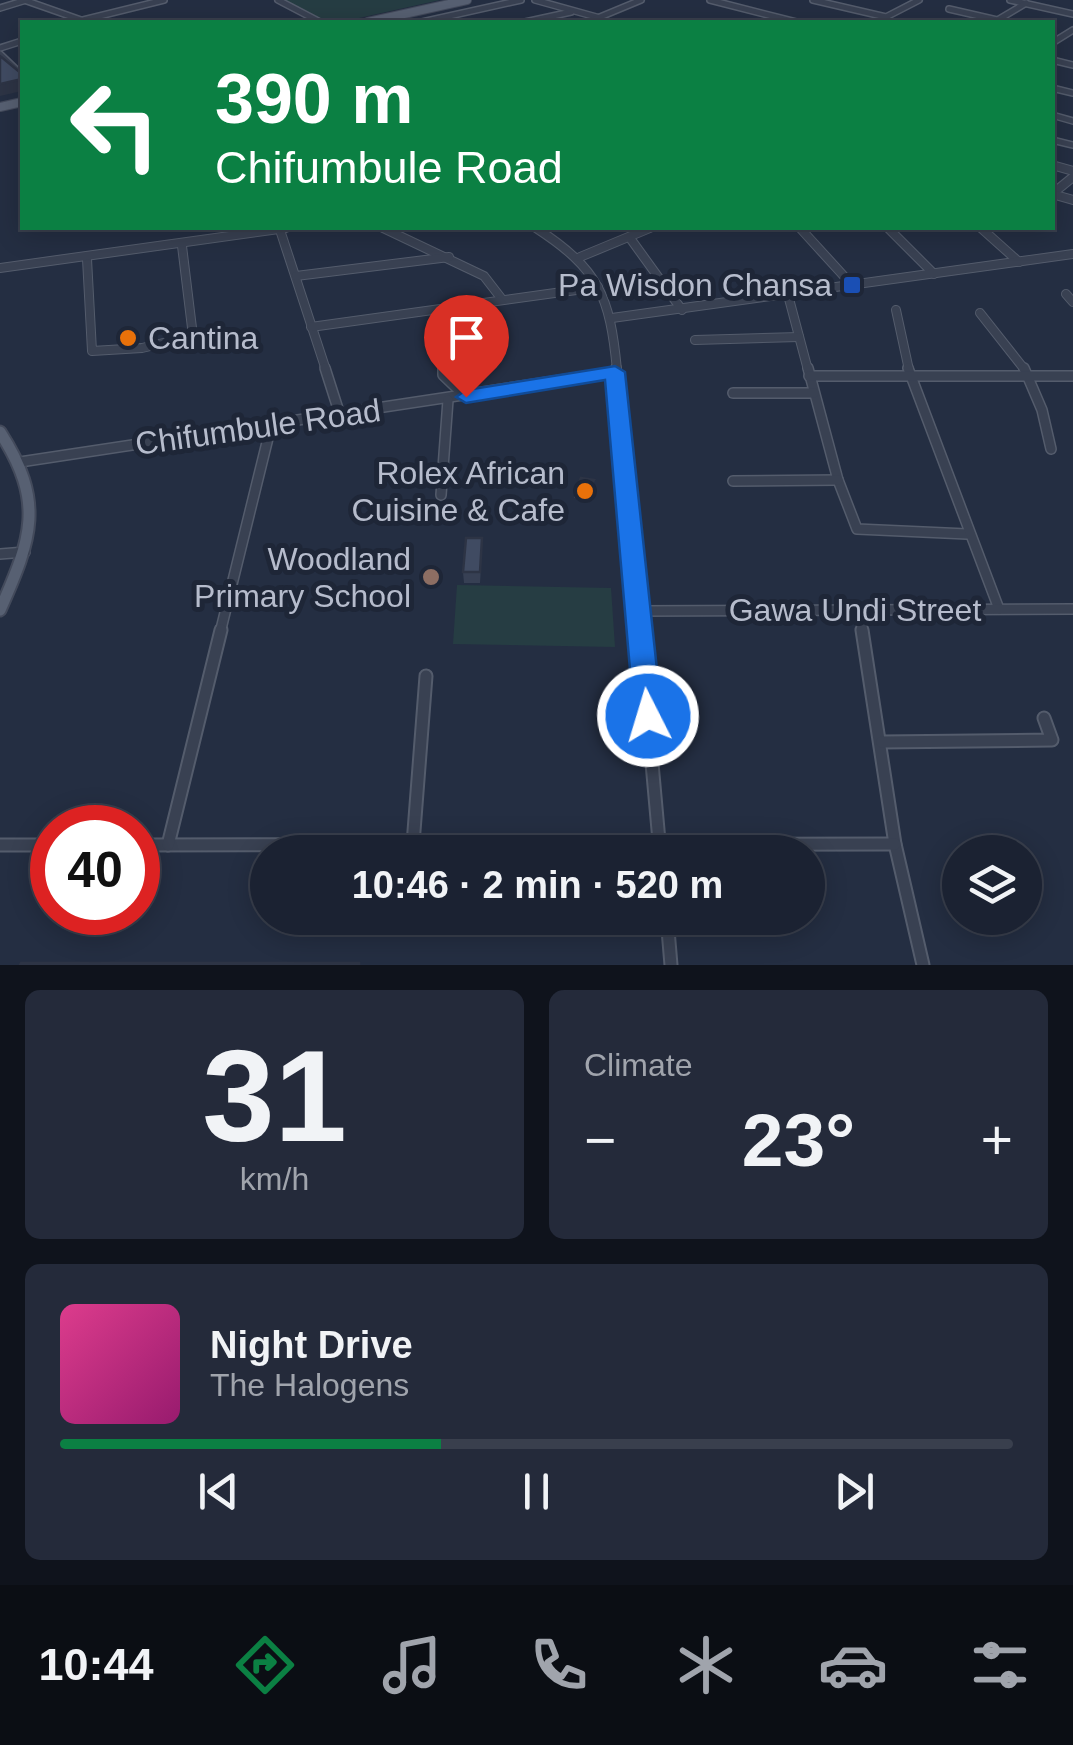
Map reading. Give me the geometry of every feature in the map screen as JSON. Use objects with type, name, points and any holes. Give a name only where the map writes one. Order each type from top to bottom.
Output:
[{"type":"main road","points":[[378,20],[467,0]]},
{"type":"main road","points":[[0,432],[20,462],[34,507],[24,552],[0,610]]},
{"type":"street","points":[[0,8],[25,0],[73,20]]},
{"type":"street","points":[[86,20],[164,0]]},
{"type":"street","points":[[278,0],[316,20]]},
{"type":"street","points":[[431,20],[521,0]]},
{"type":"street","points":[[535,0],[600,18]]},
{"type":"street","points":[[594,20],[640,0]]},
{"type":"street","points":[[710,0],[788,20]]},
{"type":"street","points":[[813,0],[886,16],[919,0]]},
{"type":"street","points":[[834,5],[847,0]]},
{"type":"street","points":[[1010,0],[1073,14]]},
{"type":"street","points":[[999,20],[1028,2]]},
{"type":"street","points":[[949,8],[989,20]]},
{"type":"street","points":[[534,20],[574,11]]},
{"type":"street","points":[[1055,41],[1073,30]]},
{"type":"street","points":[[1060,38],[1073,41]]},
{"type":"street","points":[[1,56],[20,74]]},
{"type":"street","points":[[0,268],[277,230]]},
{"type":"street","points":[[283,230],[340,414]]},
{"type":"street","points":[[388,230],[487,278],[501,298]]},
{"type":"street","points":[[539,230],[580,257],[612,318],[659,835]]},
{"type":"street","points":[[580,257],[646,230]]},
{"type":"street","points":[[802,230],[852,286]]},
{"type":"street","points":[[890,230],[934,274]]},
{"type":"street","points":[[983,230],[1019,262]]},
{"type":"street","points":[[630,238],[682,310]]},
{"type":"street","points":[[86,259],[92,351],[142,348],[193,336],[182,246]]},
{"type":"street","points":[[612,318],[1073,254]]},
{"type":"street","points":[[296,276],[449,257]]},
{"type":"street","points":[[311,327],[501,298],[598,288]]},
{"type":"street","points":[[1066,294],[1073,302]]},
{"type":"street","points":[[788,295],[838,480],[860,531],[967,534]]},
{"type":"street","points":[[896,310],[910,377],[967,534],[999,608]]},
{"type":"street","points":[[980,313],[1018,354],[1030,376],[1051,449]]},
{"type":"street","points":[[695,340],[799,337]]},
{"type":"street","points":[[444,353],[443,375],[466,397]]},
{"type":"street","name":"Chifumbule Road","points":[[20,462],[615,372]]},
{"type":"street","points":[[809,376],[1073,376]]},
{"type":"street","points":[[733,393],[814,393]]},
{"type":"street","points":[[441,495],[448,400]]},
{"type":"street","points":[[168,845],[272,426]]},
{"type":"street","points":[[733,481],[838,480]]},
{"type":"street","points":[[0,554],[24,552]]},
{"type":"street","name":"Gawa Undi Street","points":[[638,611],[1073,608]]},
{"type":"street","points":[[859,609],[895,844],[923,965]]},
{"type":"street","points":[[414,835],[426,676]]},
{"type":"street","points":[[882,742],[1052,740],[1044,718]]},
{"type":"street","points":[[825,845],[895,844]]},
{"type":"street","points":[[0,846],[30,845]]},
{"type":"street","points":[[160,845],[250,845]]},
{"type":"street","points":[[668,935],[671,965]]},
{"type":"green space","points":[[284,0],[440,0],[350,20],[317,20]]},
{"type":"green space","points":[[457,585],[611,588],[615,647],[453,644]]},
{"type":"building","points":[[0,56],[20,72],[20,79],[0,84]]},
{"type":"building","points":[[581,478],[594,480],[587,493],[575,491]]},
{"type":"building","points":[[466,538],[482,538],[480,572],[463,572]]},
{"type":"building","points":[[359,963],[359,965],[20,965]]},
{"type":"place","name":"Pa Wisdon Chansa","points":[[852,285]]},
{"type":"place","name":"Cantina","points":[[128,338]]},
{"type":"place","name":"Rolex African Cuisine & Cafe","points":[[585,491]]},
{"type":"place","name":"Woodland Primary School","points":[[431,577]]},
{"type":"route","points":[[466,397],[615,372],[648,716]]}]
